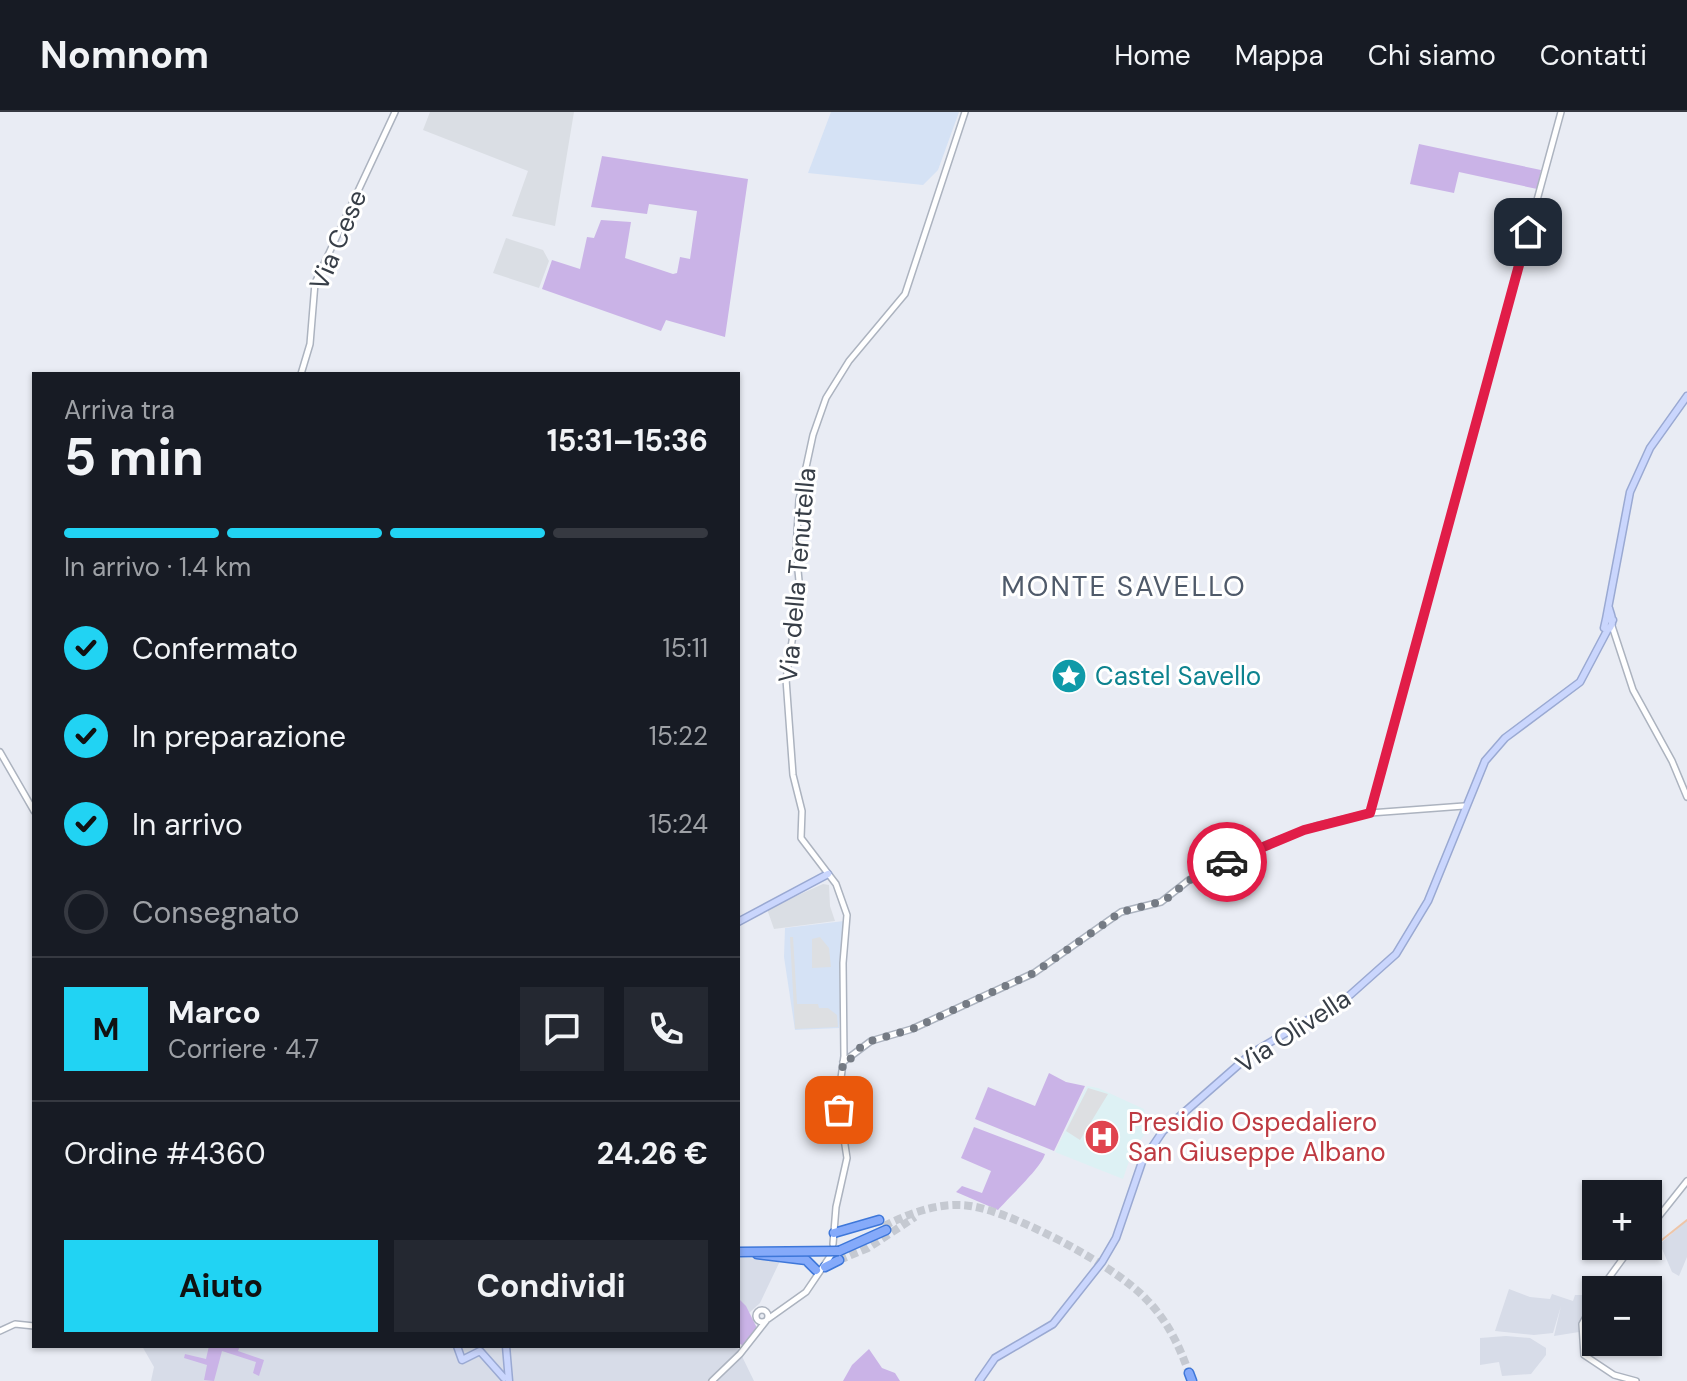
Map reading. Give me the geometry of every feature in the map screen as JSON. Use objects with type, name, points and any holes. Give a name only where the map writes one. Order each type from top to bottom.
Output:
[{"type":"highway","points":[[740,1250],[808,1261],[820,1268],[836,1251],[883,1225],[834,1233]]},
{"type":"highway","points":[[740,1250],[836,1251]]},
{"type":"main road","name":"Via Olivella","points":[[979,1381],[995,1358],[1053,1324],[1102,1262],[1116,1238],[1144,1156],[1165,1128],[1252,1053],[1350,995],[1396,954],[1423,911],[1464,806],[1489,754],[1514,731],[1575,687],[1589,669],[1608,626],[1630,492],[1650,448],[1687,396]]},
{"type":"main road","points":[[740,921],[828,874]]},
{"type":"main road","points":[[457,1348],[459,1359],[480,1351],[507,1380]]},
{"type":"main road","points":[[506,1348],[507,1380]]},
{"type":"main road","points":[[496,1381],[507,1380]]},
{"type":"street","name":"Via Cese","points":[[302,372],[310,344],[315,283],[395,112]]},
{"type":"street","name":"Via della Tenutella","points":[[836,1251],[834,1233],[847,1163],[838,1100],[843,1062],[843,959],[848,917],[843,897],[801,838],[802,811],[794,781],[786,688],[799,596],[796,548],[803,475],[828,394],[858,348],[896,308],[905,294],[965,112]]},
{"type":"street","points":[[1370,813],[1561,112]]},
{"type":"street","points":[[1608,626],[1633,690],[1687,797]]},
{"type":"street","points":[[0,752],[32,808]]},
{"type":"street","points":[[843,1062],[871,1041],[920,1025],[1034,973],[1083,935],[1126,910],[1164,901],[1188,881],[1272,842],[1370,813],[1464,806]]},
{"type":"street","points":[[1662,1212],[1687,1181]]},
{"type":"street","points":[[712,1381],[767,1320],[806,1292],[820,1268]]},
{"type":"street","points":[[754,1336],[756,1313],[781,1309]]},
{"type":"street","points":[[765,1310],[767,1320]]},
{"type":"street","points":[[757,1320],[767,1320]]},
{"type":"street","points":[[0,1331],[15,1324],[32,1326]]},
{"type":"street","points":[[1586,1356],[1614,1375],[1636,1381]]},
{"type":"shaded area","points":[[430,112],[574,112],[555,226],[512,216],[528,171],[423,130]]},
{"type":"shaded area","points":[[831,112],[959,112],[938,170],[923,185],[808,173]]},
{"type":"shaded area","points":[[1419,144],[1541,170],[1537,189],[1459,172],[1454,193],[1410,184]]},
{"type":"shaded area","points":[[602,156],[748,179],[725,337],[666,320],[661,331],[542,289],[552,260],[580,269],[587,237],[594,238],[601,220],[631,222],[625,258],[673,274],[677,273],[680,257],[690,259],[697,211],[649,204],[647,214],[591,207]]},
{"type":"shaded area","points":[[506,238],[543,250],[549,261],[539,288],[493,273]]},
{"type":"shaded area","points":[[823,884],[829,885],[830,906],[835,921],[774,929],[767,909]]},
{"type":"shaded area","points":[[844,921],[839,1028],[795,1030],[784,957],[785,928]]},
{"type":"shaded area","points":[[790,937],[793,937],[797,1004],[818,1004],[819,1008],[828,1008],[837,1015],[838,1027],[795,1029]]},
{"type":"shaded area","points":[[820,937],[829,948],[831,967],[812,968],[812,939]]},
{"type":"shaded area","points":[[1049,1073],[1066,1082],[1085,1086],[1054,1151],[975,1119],[988,1087],[1035,1106]]},
{"type":"shaded area","name":"Presidio Ospedaliero San Giuseppe Albano","points":[[1087,1086],[1144,1109],[1148,1129],[1132,1152],[1123,1179],[1055,1152]]},
{"type":"shaded area","points":[[1088,1088],[1108,1094],[1080,1140],[1066,1131]]},
{"type":"shaded area","points":[[974,1127],[1045,1154],[1032,1174],[998,1210],[956,1192],[962,1186],[982,1193],[991,1171],[961,1158]]},
{"type":"shaded area","points":[[1687,1220],[1687,1257],[1679,1276],[1672,1272],[1662,1242]]},
{"type":"shaded area","points":[[740,1257],[780,1261],[760,1303],[740,1321]]},
{"type":"shaded area","points":[[1509,1289],[1530,1297],[1550,1299],[1552,1294],[1573,1301],[1575,1295],[1582,1295],[1579,1332],[1554,1336],[1561,1306],[1553,1333],[1534,1335],[1495,1331]]},
{"type":"shaded area","points":[[740,1300],[757,1328],[744,1346],[740,1344]]},
{"type":"shaded area","points":[[1480,1338],[1530,1338],[1546,1348],[1546,1355],[1531,1374],[1502,1376],[1499,1362],[1480,1365]]},
{"type":"shaded area","points":[[143,1348],[738,1348],[754,1381],[151,1381],[154,1367]]},
{"type":"shaded area","points":[[209,1348],[239,1348],[238,1351],[264,1360],[259,1376],[253,1373],[256,1362],[222,1351],[214,1381],[204,1380],[207,1365],[184,1358],[185,1354],[206,1359]]},
{"type":"shaded area","points":[[869,1349],[882,1368],[895,1373],[900,1381],[843,1381],[852,1365]]},
{"type":"waterway","points":[[1662,1240],[1687,1220]]},
{"type":"tunnel","points":[[884,1226],[921,1211],[961,1205],[1004,1215],[1031,1226],[1086,1255],[1146,1299],[1172,1333],[1189,1373]]},
{"type":"tunnel","points":[[839,1260],[868,1248],[915,1217]]},
{"type":"way so far","points":[[839,1110],[843,1062],[848,1062],[861,1047],[912,1029],[1034,973],[1083,935],[1121,912],[1164,901],[1188,881],[1227,862]]},
{"type":"place","name":"Castel Savello","points":[[1069,676]]},
{"type":"place","name":"Presidio Ospedaliero San Giuseppe Albano","points":[[1102,1137]]},
{"type":"district","name":"MONTE SAVELLO","points":[[1124,586]]},
{"type":"route","points":[[1227,862],[1304,830],[1370,813],[1528,232]]}]
